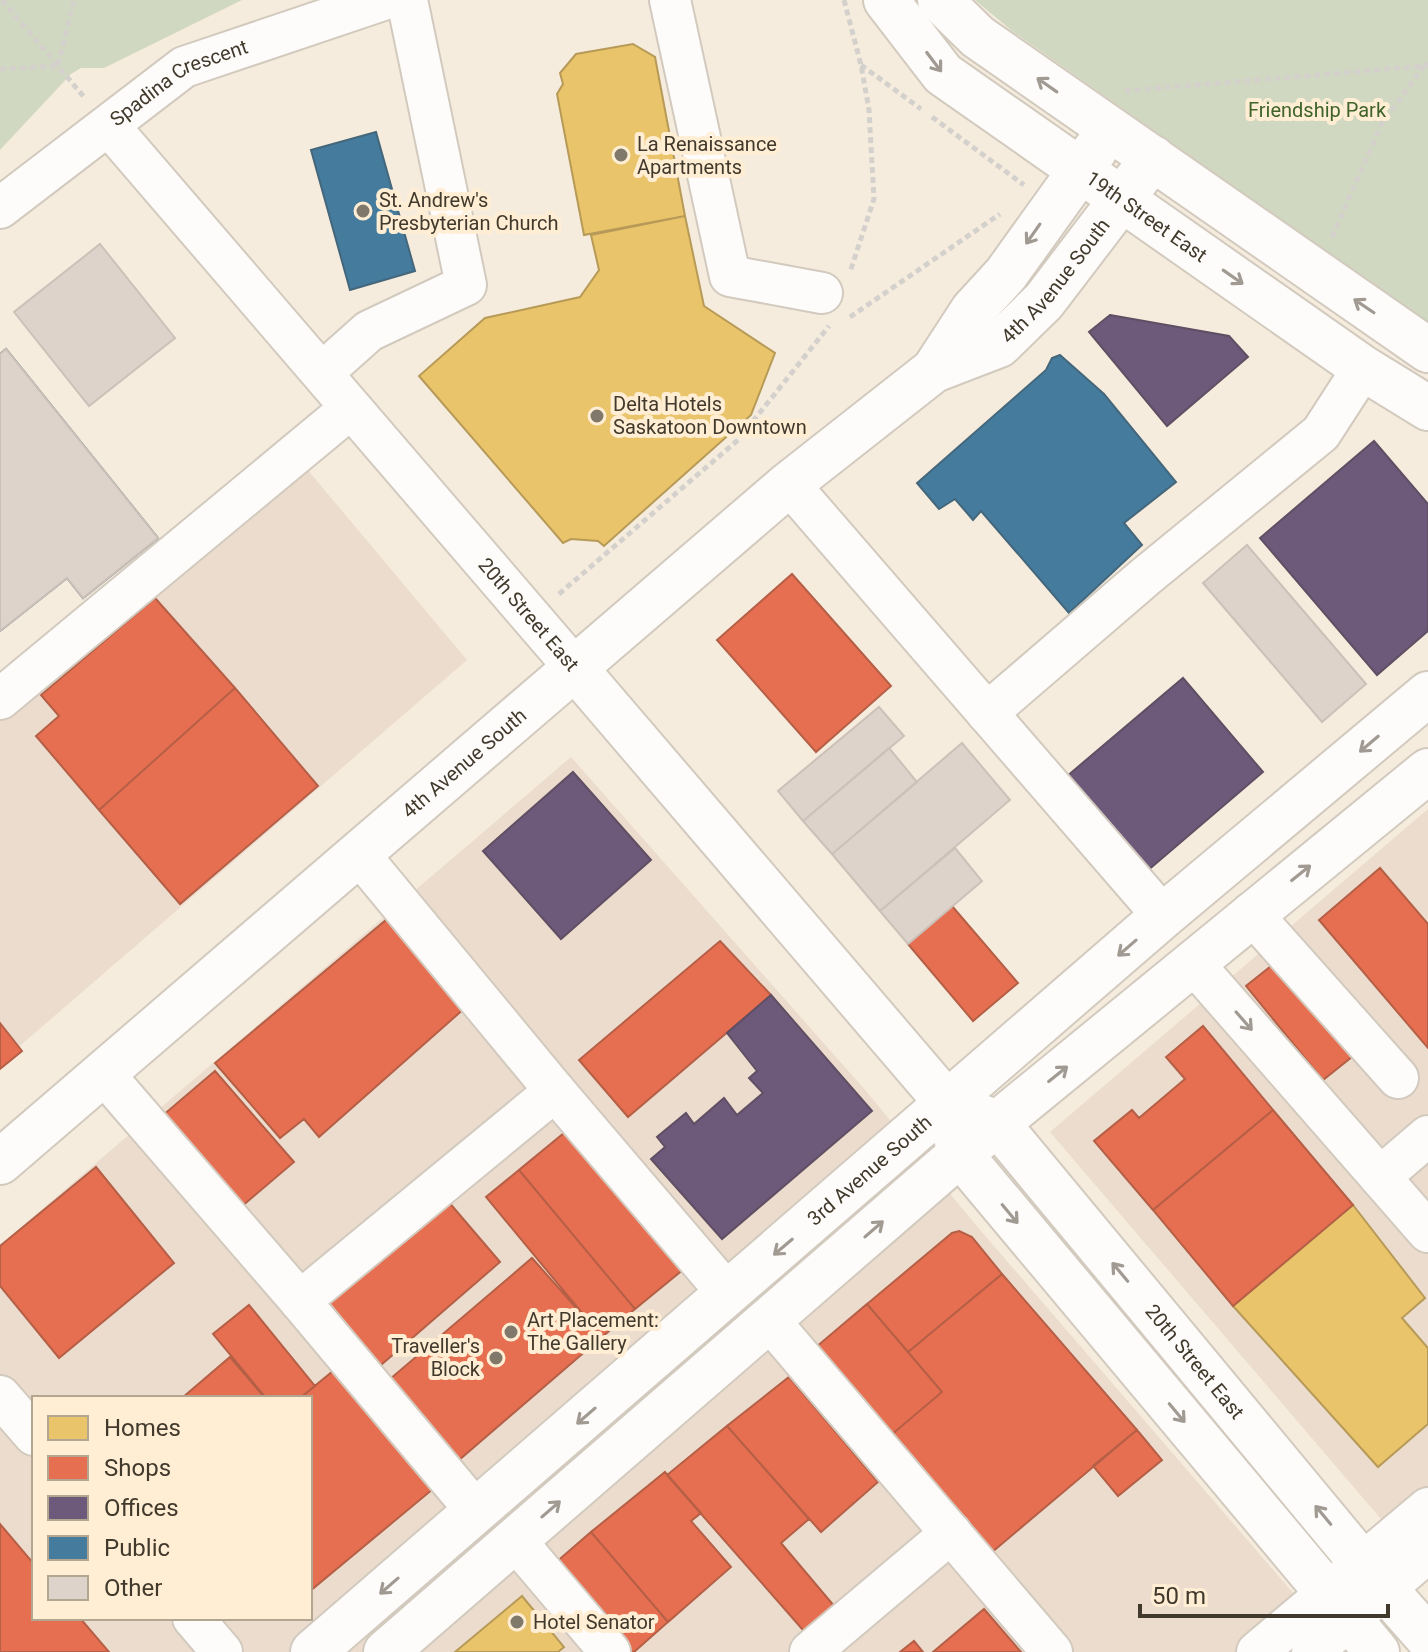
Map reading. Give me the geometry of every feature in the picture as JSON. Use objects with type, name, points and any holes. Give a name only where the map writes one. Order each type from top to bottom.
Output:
[{"type":"main road","name":"19th Street East","points":[[886,0],[943,74],[1363,368],[1428,408]]},
{"type":"main road","points":[[940,0],[978,37],[1113,111],[1153,158],[1428,350]]},
{"type":"main road","name":"4th Avenue South","points":[[934,370],[973,310],[1006,274],[1080,171],[1113,111]]},
{"type":"main road","name":"4th Avenue South","points":[[0,1162],[789,484],[934,370],[999,345],[1044,301],[1153,158]]},
{"type":"main road","name":"20th Street East","points":[[574,667],[948,1104],[960,1154],[1377,1652]]},
{"type":"main road","name":"3rd Avenue South","points":[[313,1652],[1163,916],[1428,694]]},
{"type":"main road","points":[[386,1652],[960,1154],[1428,771]]},
{"type":"main road","name":"20th Street East","points":[[948,1104],[997,1123],[1428,1638]]},
{"type":"street","name":"Spadina Crescent","points":[[0,208],[184,67],[383,0]]},
{"type":"street","points":[[323,372],[369,331],[466,285],[407,0]]},
{"type":"street","points":[[670,0],[730,276],[837,309]]},
{"type":"street","name":"20th Street East","points":[[109,126],[574,667]]},
{"type":"street","points":[[987,713],[1145,577],[1321,433],[1363,368]]},
{"type":"street","points":[[0,699],[351,408]]},
{"type":"street","points":[[789,484],[1163,916]]},
{"type":"street","points":[[358,853],[728,1294]]},
{"type":"street","points":[[1251,913],[1398,1078]]},
{"type":"street","points":[[1193,963],[1428,1232]]},
{"type":"street","points":[[103,1073],[476,1511]]},
{"type":"street","points":[[300,1301],[555,1091]]},
{"type":"street","points":[[1380,1177],[1428,1136]]},
{"type":"street","points":[[769,1320],[1052,1652]]},
{"type":"street","points":[[0,1396],[32,1433]]},
{"type":"street","points":[[1257,1652],[1337,1605],[1373,1576],[1428,1508]]},
{"type":"street","points":[[810,1652],[951,1533]]},
{"type":"street","points":[[515,1540],[610,1652]]},
{"type":"street","points":[[1373,1576],[1428,1552]]},
{"type":"street","points":[[1312,1652],[1337,1605]]},
{"type":"street","points":[[195,1620],[222,1652]]},
{"type":"path","points":[[2,0],[58,66]]},
{"type":"path","points":[[58,66],[74,0]]},
{"type":"path","points":[[531,617],[584,575],[738,440],[826,333],[874,199],[869,110],[844,0]]},
{"type":"path","points":[[861,65],[1033,191]]},
{"type":"path","points":[[1113,111],[1426,65]]},
{"type":"path","points":[[1331,240],[1381,125],[1426,65]]},
{"type":"path","points":[[0,69],[58,66]]},
{"type":"path","points":[[837,309],[1007,209]]},
{"type":"shaded area","points":[[301,462],[467,660],[0,1063],[0,702]]},
{"type":"shaded area","points":[[571,757],[866,1091],[975,1224],[1344,1652],[0,1652],[0,1245]]},
{"type":"shaded area","points":[[1428,809],[1428,1574],[1050,1132]]},
{"type":"green space","points":[[0,0],[242,0],[104,68],[81,68],[71,74],[0,150]]},
{"type":"green space","name":"Friendship Park","points":[[975,0],[1428,0],[1428,323],[1012,31]]},
{"type":"building: Homes","name":"La Renaissance Apartments","points":[[633,44],[655,57],[685,216],[584,235],[557,94],[563,84],[560,73],[576,54]]},
{"type":"building: Homes","points":[[685,216],[704,306],[775,353],[751,415],[604,546],[598,541],[571,539],[563,543],[419,376],[485,318],[580,297],[599,270],[591,235]]},
{"type":"building: Homes","points":[[1353,1205],[1425,1298],[1402,1318],[1428,1348],[1428,1424],[1378,1467],[1233,1306]]},
{"type":"building: Homes","name":"Hotel Senator","points":[[522,1596],[564,1647],[558,1652],[455,1652]]},
{"type":"building: Shops","points":[[792,574],[891,686],[816,752],[717,640]]},
{"type":"building: Shops","points":[[155,598],[235,688],[99,810],[36,736],[59,716],[41,695]]},
{"type":"building: Shops","points":[[235,688],[318,786],[180,904],[99,810]]},
{"type":"building: Shops","points":[[1380,868],[1428,924],[1428,1048],[1319,920]]},
{"type":"building: Shops","points":[[952,906],[1018,983],[973,1021],[908,944]]},
{"type":"building: Shops","points":[[386,920],[466,1007],[319,1137],[304,1119],[280,1138],[215,1063]]},
{"type":"building: Shops","points":[[720,941],[771,995],[628,1117],[579,1060]]},
{"type":"building: Shops","points":[[1276,962],[1353,1056],[1323,1080],[1246,986]]},
{"type":"building: Shops","points":[[0,1023],[22,1051],[0,1069]]},
{"type":"building: Shops","points":[[1203,1026],[1273,1110],[1153,1210],[1094,1141],[1132,1110],[1139,1118],[1185,1079],[1166,1057]]},
{"type":"building: Shops","points":[[215,1071],[294,1162],[241,1207],[162,1116]]},
{"type":"building: Shops","points":[[1273,1110],[1353,1205],[1233,1306],[1153,1210]]},
{"type":"building: Shops","points":[[575,1124],[690,1264],[635,1309],[519,1170]]},
{"type":"building: Shops","points":[[96,1167],[174,1263],[59,1358],[0,1286],[0,1246]]},
{"type":"building: Shops","points":[[519,1170],[635,1309],[602,1337],[486,1197]]},
{"type":"building: Shops","points":[[447,1200],[500,1262],[374,1371],[321,1308]]},
{"type":"building: Shops","points":[[959,1231],[972,1237],[1002,1274],[908,1352],[867,1304],[952,1233]]},
{"type":"building: Shops","name":"Traveller's Block","points":[[532,1258],[602,1337],[459,1460],[390,1379]]},
{"type":"building: Shops","points":[[1002,1274],[1137,1430],[985,1558],[884,1441],[942,1392],[908,1352]]},
{"type":"building: Shops","points":[[867,1304],[942,1392],[884,1441],[809,1353]]},
{"type":"building: Shops","points":[[249,1305],[315,1386],[302,1396],[264,1396],[213,1334]]},
{"type":"building: Shops","points":[[230,1357],[263,1396],[184,1396]]},
{"type":"building: Shops","points":[[338,1367],[439,1484],[312,1589],[312,1396],[302,1396]]},
{"type":"building: Shops","points":[[789,1377],[878,1482],[821,1532],[727,1426]]},
{"type":"building: Shops","points":[[727,1426],[809,1519],[781,1543],[840,1613],[810,1638],[667,1475]]},
{"type":"building: Shops","points":[[1137,1430],[1162,1460],[1118,1496],[1093,1466]]},
{"type":"building: Shops","points":[[665,1472],[701,1513],[691,1521],[731,1567],[668,1622],[591,1532]]},
{"type":"building: Shops","points":[[0,1524],[32,1562],[32,1620],[82,1620],[109,1652],[0,1652]]},
{"type":"building: Shops","points":[[591,1532],[668,1622],[634,1652],[616,1652],[547,1570]]},
{"type":"building: Shops","points":[[984,1609],[1021,1652],[933,1652]]},
{"type":"building: Shops","points":[[914,1641],[923,1652],[900,1652]]},
{"type":"building: Offices","points":[[1110,315],[1229,336],[1248,357],[1167,426],[1089,332]]},
{"type":"building: Offices","points":[[1374,441],[1428,504],[1428,631],[1377,675],[1260,538]]},
{"type":"building: Offices","points":[[1183,678],[1263,772],[1147,871],[1066,777]]},
{"type":"building: Offices","points":[[573,772],[651,860],[561,939],[483,851]]},
{"type":"building: Offices","points":[[771,995],[872,1111],[722,1239],[651,1159],[665,1147],[657,1137],[686,1113],[694,1124],[724,1098],[737,1115],[763,1093],[749,1078],[757,1071],[727,1033]]},
{"type":"building: Public","name":"St. Andrew's Presbyterian Church","points":[[376,132],[415,271],[350,290],[311,150]]},
{"type":"building: Public","points":[[6,349],[158,538],[83,598],[67,578],[0,631],[0,354]]},
{"type":"building: Public","points":[[1060,355],[1104,394],[1176,482],[1124,523],[1142,545],[1069,613],[981,511],[973,520],[955,499],[939,509],[917,483],[1046,370],[1052,358]]},
{"type":"building: Other","points":[[100,244],[175,338],[89,406],[14,312]]},
{"type":"building: Other","points":[[6,349],[158,538],[83,598],[67,578],[0,631],[0,354]]},
{"type":"building: Other","points":[[1247,545],[1366,684],[1322,722],[1203,583]]},
{"type":"building: Other","points":[[879,707],[904,736],[803,821],[778,791]]},
{"type":"building: Other","points":[[962,743],[1010,800],[880,911],[832,854]]},
{"type":"building: Other","points":[[889,748],[917,782],[832,854],[803,821]]},
{"type":"building: Other","points":[[955,848],[982,881],[908,944],[880,911]]},
{"type":"place","name":"La Renaissance Apartments","points":[[621,155]]},
{"type":"place","name":"St. Andrew's Presbyterian Church","points":[[363,211]]},
{"type":"place","name":"Delta Hotels Saskatoon Downtown","points":[[597,416]]},
{"type":"place","name":"Art Placement: The Gallery","points":[[511,1332]]},
{"type":"place","name":"Traveller's Block","points":[[496,1358]]},
{"type":"place","name":"Hotel Senator","points":[[517,1622]]}]
